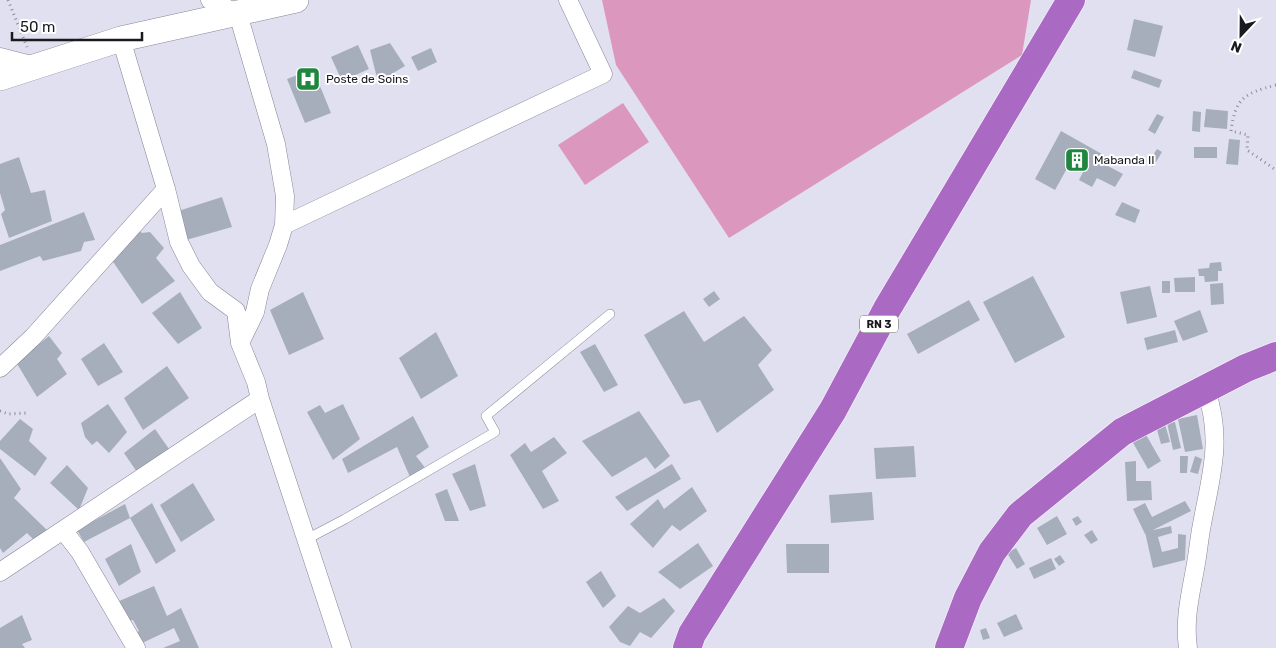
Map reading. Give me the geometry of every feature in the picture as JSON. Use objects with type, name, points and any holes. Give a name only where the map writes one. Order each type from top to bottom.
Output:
[{"type":"highway","name":"RN 3","points":[[687,648],[692,634],[833,410],[887,309],[1071,0]]},
{"type":"highway","points":[[949,648],[968,598],[992,552],[1020,515],[1122,432],[1246,368],[1276,356]]},
{"type":"main road","points":[[0,78],[121,39],[296,0]]},
{"type":"street","points":[[210,0],[238,14],[276,144],[285,196],[284,225],[260,289],[255,312],[240,343]]},
{"type":"street","points":[[284,225],[603,74],[568,0]]},
{"type":"street","points":[[121,39],[166,188],[179,242],[192,266],[210,292],[236,311],[240,343],[256,382],[342,648]]},
{"type":"street","points":[[0,57],[35,66]]},
{"type":"street","points":[[0,368],[33,337],[166,188]]},
{"type":"street","points":[[1188,648],[1185,628],[1202,524],[1209,494],[1216,438],[1206,390]]},
{"type":"street","points":[[0,572],[260,399]]},
{"type":"street","points":[[63,530],[80,552],[136,648]]},
{"type":"lane","points":[[307,538],[345,519],[496,432],[486,416],[610,314]]},
{"type":"path","points":[[8,0],[35,66]]},
{"type":"path","points":[[1276,85],[1260,89],[1244,97],[1234,110],[1231,131],[1248,135],[1247,150],[1276,170]]},
{"type":"path","points":[[0,411],[8,414],[27,413]]},
{"type":"shaded area","points":[[602,0],[1031,0],[1022,55],[729,238],[616,65]]},
{"type":"shaded area","points":[[623,103],[649,142],[585,185],[558,145]]},
{"type":"building","points":[[1134,19],[1163,26],[1155,57],[1127,50]]},
{"type":"building","points":[[390,43],[405,66],[378,82],[370,50]]},
{"type":"building","points":[[358,45],[369,69],[342,81],[331,57]]},
{"type":"building","points":[[431,48],[437,62],[418,71],[411,57]]},
{"type":"building","name":"Poste de Soins","points":[[313,69],[331,113],[305,123],[287,79]]},
{"type":"building","points":[[1134,70],[1162,80],[1159,88],[1131,78]]},
{"type":"building","points":[[1206,109],[1228,111],[1227,129],[1204,127]]},
{"type":"building","points":[[1193,111],[1201,112],[1200,132],[1192,131]]},
{"type":"building","points":[[1157,114],[1164,117],[1155,134],[1148,130]]},
{"type":"building","name":"Mabanda II","points":[[1061,131],[1109,158],[1106,165],[1123,174],[1115,187],[1097,178],[1092,187],[1079,180],[1084,170],[1070,163],[1055,190],[1035,179]]},
{"type":"building","points":[[1229,139],[1240,140],[1238,165],[1226,164]]},
{"type":"building","points":[[1194,147],[1217,147],[1217,158],[1194,158]]},
{"type":"building","points":[[1157,149],[1162,152],[1153,167],[1148,163]]},
{"type":"building","points":[[19,157],[31,193],[45,190],[52,221],[9,238],[1,214],[5,210],[0,193],[0,164]]},
{"type":"building","points":[[222,197],[232,227],[179,242],[172,213]]},
{"type":"building","points":[[1122,202],[1140,210],[1135,223],[1115,215]]},
{"type":"building","points":[[84,212],[95,240],[84,242],[81,251],[43,261],[40,256],[0,271],[0,245]]},
{"type":"building","points":[[132,225],[142,233],[150,232],[164,248],[156,258],[175,281],[142,304],[107,253]]},
{"type":"building","points":[[1221,262],[1222,271],[1218,271],[1218,281],[1205,282],[1204,276],[1199,276],[1198,269],[1209,268],[1210,263]]},
{"type":"building","points":[[1033,276],[1065,337],[1015,363],[983,302]]},
{"type":"building","points":[[1195,277],[1195,292],[1175,292],[1174,278]]},
{"type":"building","points":[[1162,281],[1170,281],[1170,293],[1162,293]]},
{"type":"building","points":[[1223,283],[1224,304],[1211,305],[1210,284]]},
{"type":"building","points":[[1150,286],[1157,317],[1127,324],[1120,292]]},
{"type":"building","points":[[714,291],[720,299],[709,307],[703,299]]},
{"type":"building","points":[[180,292],[202,328],[178,344],[152,313]]},
{"type":"building","points":[[303,292],[324,339],[289,355],[270,310]]},
{"type":"building","points":[[969,300],[980,320],[918,354],[907,334]]},
{"type":"building","points":[[1200,310],[1208,332],[1183,341],[1174,321]]},
{"type":"building","points":[[684,311],[704,342],[744,316],[772,350],[758,365],[774,390],[717,433],[700,400],[684,404],[644,335]]},
{"type":"building","points":[[1175,330],[1178,342],[1147,350],[1144,338]]},
{"type":"building","points":[[436,332],[458,376],[421,399],[399,358]]},
{"type":"building","points":[[49,336],[62,353],[57,359],[67,374],[37,397],[16,362]]},
{"type":"building","points":[[104,343],[123,372],[98,386],[81,359]]},
{"type":"building","points":[[595,344],[618,385],[604,392],[580,352]]},
{"type":"building","points":[[167,366],[189,398],[143,430],[124,398]]},
{"type":"building","points":[[108,404],[127,432],[109,453],[97,441],[92,445],[85,437],[81,423]]},
{"type":"building","points":[[343,404],[360,439],[333,460],[307,412],[320,405],[325,413]]},
{"type":"building","points":[[639,411],[670,456],[655,469],[646,457],[612,477],[582,441]]},
{"type":"building","points":[[1197,415],[1203,449],[1185,452],[1178,419]]},
{"type":"building","points":[[413,416],[429,447],[416,456],[426,469],[410,477],[397,447],[348,473],[342,459]]},
{"type":"building","points":[[20,419],[33,429],[29,441],[47,458],[35,476],[0,449],[0,441]]},
{"type":"building","points":[[1175,422],[1181,448],[1173,450],[1167,423]]},
{"type":"building","points":[[1165,424],[1170,442],[1161,444],[1156,426]]},
{"type":"building","points":[[155,429],[169,449],[137,472],[124,453]]},
{"type":"building","points":[[1145,433],[1161,461],[1148,469],[1132,441]]},
{"type":"building","points":[[554,437],[567,453],[542,471],[559,501],[543,509],[510,455],[525,443],[531,452]]},
{"type":"building","points":[[914,446],[916,477],[876,479],[874,448]]},
{"type":"building","points":[[1180,456],[1188,456],[1187,473],[1180,473]]},
{"type":"building","points":[[1195,456],[1202,459],[1198,474],[1190,472]]},
{"type":"building","points":[[0,458],[21,489],[14,498],[49,532],[37,543],[27,533],[3,553],[0,548]]},
{"type":"building","points":[[1136,461],[1136,481],[1151,481],[1152,500],[1127,501],[1125,462]]},
{"type":"building","points":[[475,464],[486,506],[470,511],[452,474]]},
{"type":"building","points":[[672,464],[681,479],[627,511],[615,497]]},
{"type":"building","points":[[67,465],[88,488],[79,510],[50,483]]},
{"type":"building","points":[[193,483],[215,520],[181,542],[160,505]]},
{"type":"building","points":[[692,487],[707,511],[680,531],[672,525],[653,548],[630,524],[658,499],[664,509]]},
{"type":"building","points":[[447,489],[459,521],[445,521],[435,494]]},
{"type":"building","points":[[872,492],[874,520],[831,523],[829,495]]},
{"type":"building","points":[[1185,501],[1191,511],[1145,534],[1133,509],[1145,503],[1152,517]]},
{"type":"building","points":[[152,503],[176,551],[156,564],[130,518]]},
{"type":"building","points":[[125,504],[130,518],[84,542],[77,530]]},
{"type":"building","points":[[1057,516],[1067,534],[1047,545],[1037,528]]},
{"type":"building","points":[[1078,516],[1082,522],[1076,526],[1072,519]]},
{"type":"building","points":[[1171,526],[1172,533],[1158,537],[1162,552],[1178,548],[1178,534],[1186,535],[1185,560],[1153,568],[1145,532]]},
{"type":"building","points":[[1092,530],[1098,540],[1091,544],[1084,535]]},
{"type":"building","points":[[698,543],[713,566],[680,589],[658,572]]},
{"type":"building","points":[[131,544],[141,572],[119,586],[105,559]]},
{"type":"building","points":[[786,544],[829,544],[829,573],[787,573]]},
{"type":"building","points":[[1016,548],[1025,564],[1017,569],[1007,553]]},
{"type":"building","points":[[1060,555],[1065,562],[1059,566],[1054,559]]},
{"type":"building","points":[[1051,558],[1056,569],[1034,579],[1029,568]]},
{"type":"building","points":[[601,571],[616,596],[603,608],[586,582]]},
{"type":"building","points":[[154,586],[167,616],[181,608],[199,648],[163,648],[180,641],[174,628],[138,645],[132,635],[139,631],[133,620],[127,621],[117,602]]},
{"type":"building","points":[[664,598],[675,611],[651,638],[640,632],[630,646],[620,642],[609,627],[628,606],[640,613]]},
{"type":"building","points":[[1016,614],[1023,629],[1004,637],[997,623]]},
{"type":"building","points":[[22,615],[32,640],[22,644],[25,648],[0,648],[0,628]]},
{"type":"building","points":[[986,628],[990,638],[983,640],[980,630]]},
{"type":"place","name":"Poste de Soins","points":[[308,79]]},
{"type":"place","name":"Mabanda II","points":[[1077,160]]}]
